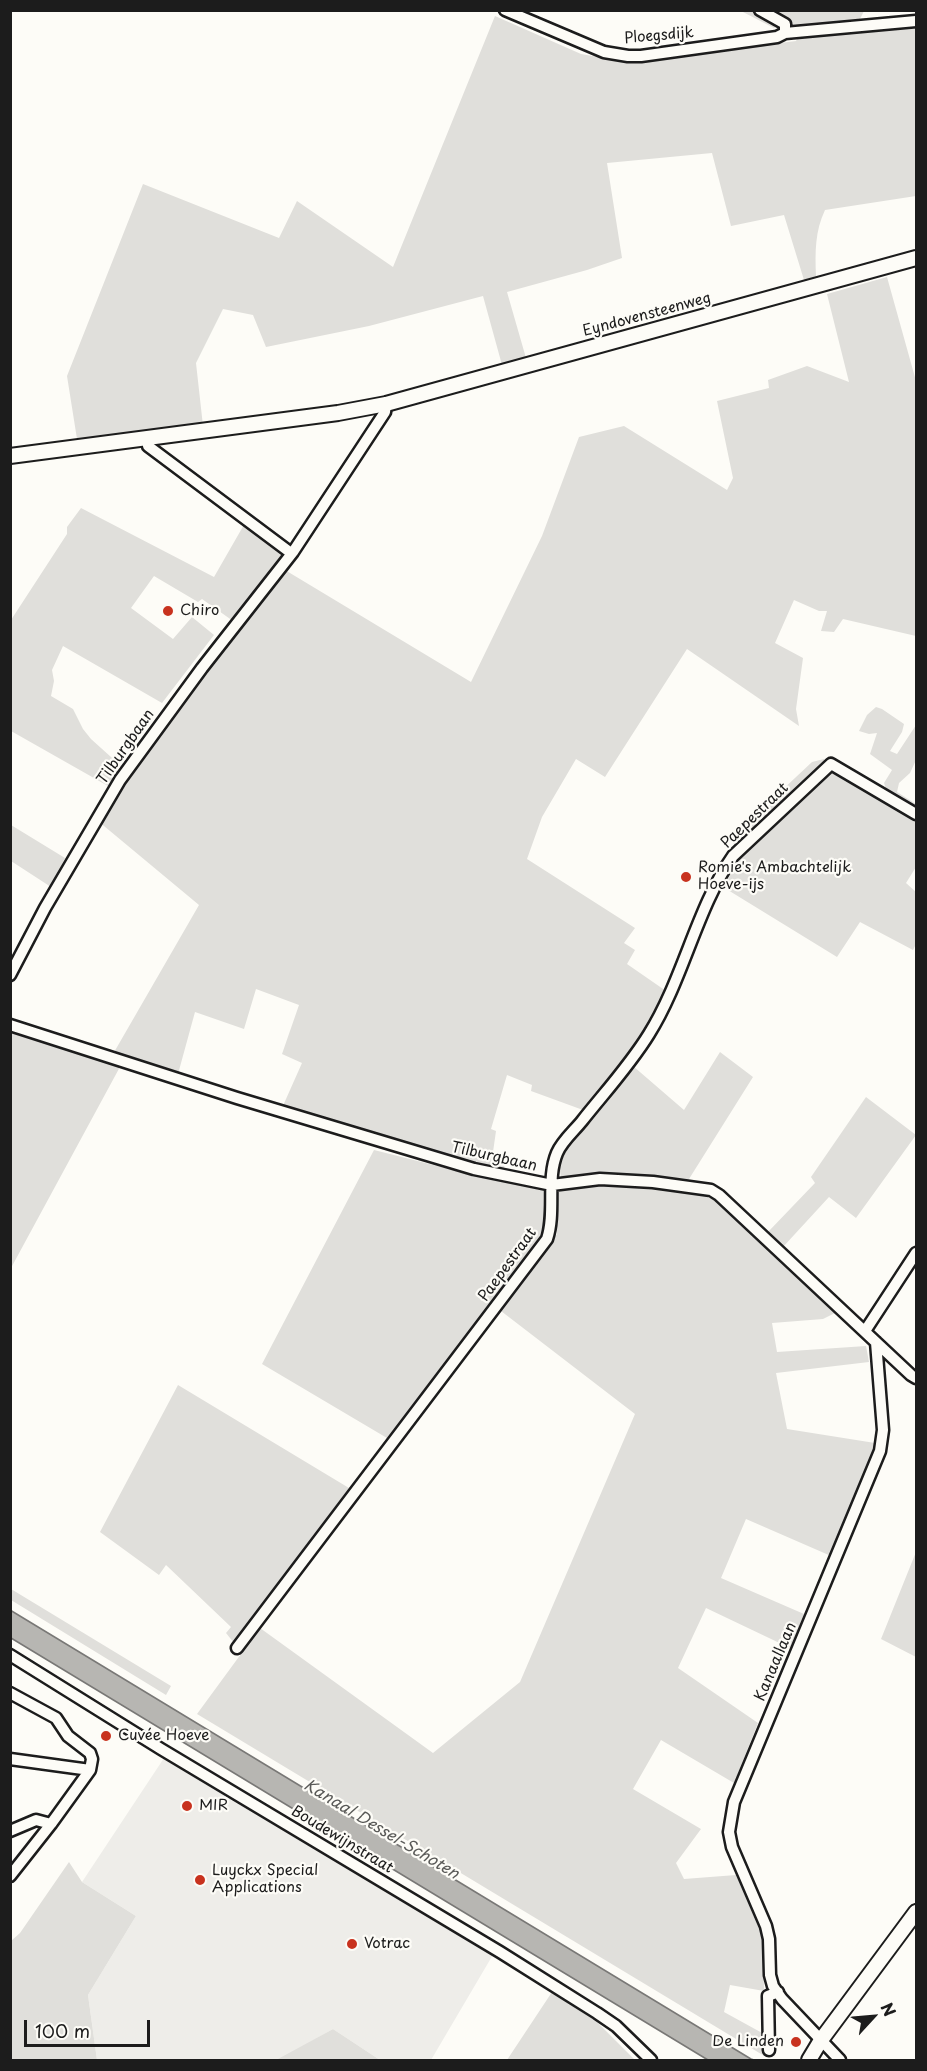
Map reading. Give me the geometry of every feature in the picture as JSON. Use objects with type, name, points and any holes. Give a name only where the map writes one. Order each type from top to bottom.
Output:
[{"type":"street","name":"Ploegsdijk","points":[[505,10],[604,52],[628,56],[782,36],[785,33],[916,21]]},
{"type":"street","points":[[760,10],[785,24],[785,33]]},
{"type":"street","name":"Eyndovensteenweg","points":[[10,456],[338,413],[386,404],[916,258]]},
{"type":"street","points":[[147,438],[148,446],[291,553],[385,412],[386,404]]},
{"type":"street","name":"Tilburgbaan","points":[[10,975],[45,908],[120,780],[291,553]]},
{"type":"street","name":"Paepestraat","points":[[237,1648],[547,1239],[551,1228],[552,1185],[557,1154],[651,1032],[723,872],[733,856],[831,764],[916,814]]},
{"type":"street","name":"Tilburgbaan","points":[[10,1025],[237,1098],[474,1169],[552,1185],[600,1179],[672,1184],[711,1190],[916,1378]]},
{"type":"street","points":[[864,1331],[916,1253]]},
{"type":"street","name":"Kanaallaan","points":[[840,2061],[778,1992],[770,1975],[769,1939],[766,1926],[732,1847],[729,1832],[734,1802],[760,1735],[880,1451],[883,1430],[876,1342]]},
{"type":"street","name":"Boudewijnstraat","points":[[10,1655],[597,2013],[616,2026],[651,2061]]},
{"type":"street","points":[[10,1693],[56,1718],[68,1736],[90,1753],[92,1759],[90,1770],[10,1876]]},
{"type":"street","points":[[10,1759],[90,1770]]},
{"type":"street","points":[[10,1832],[36,1820],[51,1824]]},
{"type":"street","points":[[809,2061],[821,2040],[916,1912]]},
{"type":"street","points":[[769,2050],[768,1996],[778,1992]]},
{"type":"shaded area","points":[[741,11],[753,11],[780,24],[774,28]]},
{"type":"shaded area","points":[[767,11],[864,11],[860,19],[793,27]]},
{"type":"shaded area","points":[[495,16],[581,54],[628,62],[796,41],[798,37],[916,27],[916,196],[825,210],[816,242],[816,276],[804,280],[784,215],[731,226],[712,153],[607,163],[622,258],[507,292],[526,358],[502,365],[483,296],[369,326],[266,347],[253,315],[223,309],[196,363],[203,426],[77,439],[67,376],[143,184],[279,238],[297,201],[393,267]]},
{"type":"shaded area","points":[[887,277],[916,381],[916,636],[843,619],[834,632],[821,631],[827,611],[819,611],[794,600],[775,643],[803,658],[796,709],[799,726],[687,649],[605,777],[576,759],[542,817],[527,859],[635,928],[624,943],[635,950],[627,964],[666,991],[629,1056],[583,1110],[531,1091],[532,1085],[507,1075],[491,1129],[496,1131],[492,1159],[505,1164],[503,1172],[282,1108],[302,1063],[282,1054],[299,1005],[256,989],[244,1029],[195,1012],[178,1074],[113,1054],[199,905],[98,821],[155,736],[285,570],[471,682],[542,536],[579,437],[624,426],[727,490],[733,478],[717,401],[769,388],[768,380],[807,366],[849,382],[827,294]]},
{"type":"shaded area","points":[[81,508],[214,577],[245,523],[285,553],[286,558],[233,621],[202,599],[198,602],[154,576],[131,608],[173,639],[192,617],[214,635],[162,703],[63,646],[52,670],[54,681],[51,696],[73,709],[91,739],[121,766],[108,786],[11,731],[11,620],[67,534],[67,527]]},
{"type":"shaded area","points":[[876,707],[904,724],[902,732],[890,751],[897,754],[916,725],[916,760],[910,773],[899,783],[897,792],[916,804],[916,810],[887,792],[884,783],[892,770],[870,754],[877,733],[869,734],[859,731],[867,715]]},
{"type":"shaded area","points":[[824,759],[826,764],[737,848],[730,839],[812,762]]},
{"type":"shaded area","points":[[836,772],[916,819],[916,867],[906,883],[916,892],[916,944],[913,950],[860,922],[837,957],[723,887],[742,855],[828,774]]},
{"type":"shaded area","points":[[11,825],[65,858],[51,887],[11,861]]},
{"type":"shaded area","points":[[11,1030],[121,1065],[11,1268]]},
{"type":"shaded area","points":[[720,1052],[753,1077],[689,1179],[598,1174],[563,1180],[559,1166],[563,1152],[633,1066],[684,1110]]},
{"type":"shaded area","points":[[866,1097],[916,1135],[856,1218],[829,1197],[783,1247],[768,1232],[815,1183],[811,1177]]},
{"type":"shaded area","points":[[374,1150],[489,1179],[549,1189],[545,1233],[450,1360],[387,1438],[262,1364]]},
{"type":"shaded area","points":[[598,1183],[691,1192],[716,1201],[835,1313],[823,1319],[772,1323],[777,1352],[866,1346],[869,1362],[776,1373],[787,1429],[875,1443],[874,1460],[831,1556],[746,1519],[721,1578],[804,1614],[790,1648],[706,1608],[678,1668],[758,1723],[734,1783],[661,1740],[633,1789],[701,1829],[676,1863],[684,1879],[736,1875],[763,1938],[764,1991],[730,1985],[724,2012],[764,2034],[766,2057],[197,1714],[260,1628],[433,1753],[520,1682],[635,1414],[501,1311],[557,1234],[557,1193]]},
{"type":"shaded area","points":[[178,1385],[349,1488],[234,1643],[226,1633],[231,1627],[166,1565],[159,1575],[100,1532]]},
{"type":"shaded area","points":[[916,1552],[916,1657],[881,1639]]},
{"type":"shaded area","points":[[11,1589],[171,1686],[166,1695],[11,1600]]},
{"type":"shaded area","points":[[10,1610],[754,2060],[708,2060],[11,1638]]},
{"type":"shaded area","points":[[166,1755],[494,1953],[431,2060],[380,2060],[333,2029],[278,2060],[97,2060],[88,1995],[136,1916],[82,1882]]},
{"type":"shaded area","points":[[69,1862],[82,1882],[136,1916],[88,1995],[97,2060],[11,2060],[11,1941],[20,1933]]},
{"type":"shaded area","points":[[552,1992],[596,2021],[635,2060],[507,2060]]},
{"type":"shaded area","points":[[333,2029],[380,2060],[278,2060],[278,2059]]},
{"type":"place","name":"Chiro","points":[[168,611]]},
{"type":"place","name":"Romie's Ambachtelijk Hoeve-ijs","points":[[686,877]]},
{"type":"place","name":"Cuvée Hoeve","points":[[106,1736]]},
{"type":"place","name":"MIR","points":[[187,1806]]},
{"type":"place","name":"Luyckx Special Applications","points":[[200,1880]]},
{"type":"place","name":"Votrac","points":[[352,1944]]},
{"type":"place","name":"De Linden","points":[[796,2042]]},
{"type":"water label","name":"Kanaal Dessel-Schoten","points":[[381,1830]]}]
